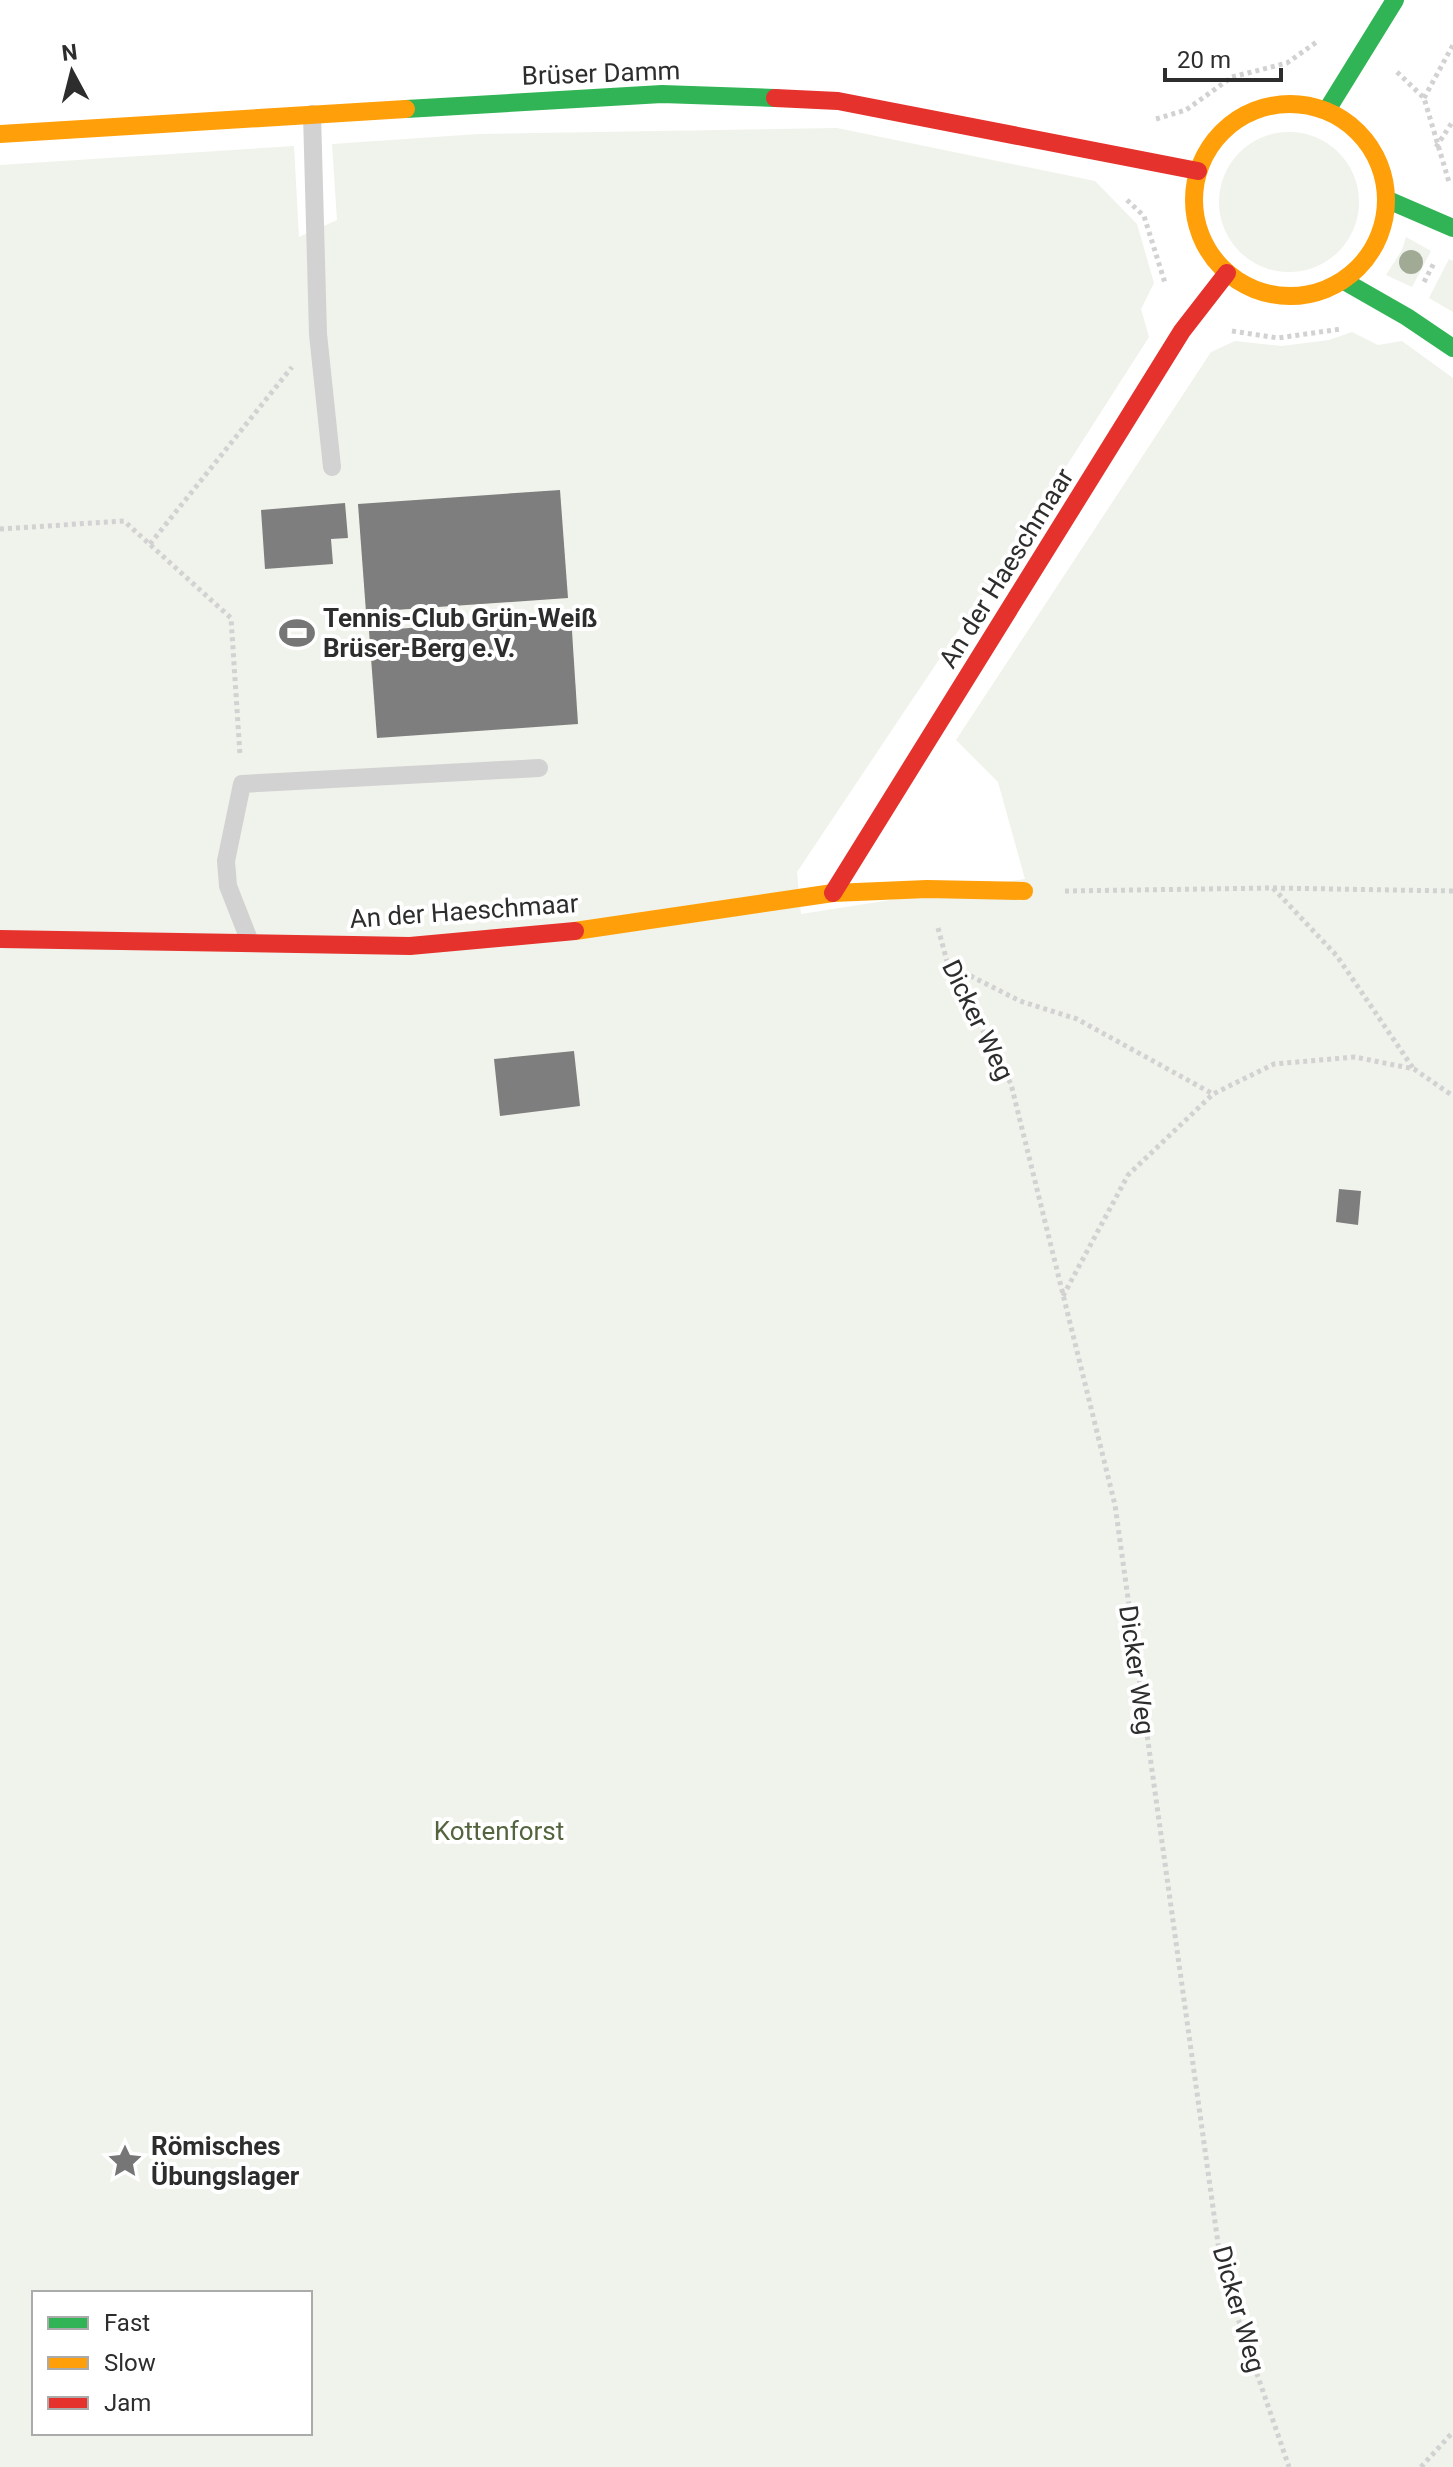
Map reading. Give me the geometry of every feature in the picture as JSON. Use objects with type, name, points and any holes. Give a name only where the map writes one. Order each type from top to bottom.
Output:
[{"type":"street","points":[[1327,110],[1395,0]]},
{"type":"street","name":"Brüser Damm","points":[[0,134],[662,94],[838,101],[1198,171]]},
{"type":"street","points":[[1295,103],[1327,110],[1352,124],[1371,145],[1384,171],[1388,200],[1376,246],[1344,281],[1315,294],[1284,297],[1253,290],[1227,273],[1208,252],[1197,226],[1193,199],[1198,171],[1212,143],[1235,120],[1263,107],[1295,103]]},
{"type":"street","points":[[1388,200],[1453,228]]},
{"type":"street","name":"An der Haeschmaar","points":[[833,893],[1182,331],[1227,273]]},
{"type":"street","points":[[1344,281],[1453,348]]},
{"type":"street","name":"An der Haeschmaar","points":[[0,939],[410,946],[584,930],[833,893],[927,889],[1024,891]]},
{"type":"lane","points":[[312,114],[318,334],[332,467]]},
{"type":"lane","points":[[252,944],[228,886],[226,861],[242,784],[539,768]]},
{"type":"path","points":[[1186,110],[1232,77],[1287,63],[1327,35]]},
{"type":"path","points":[[1424,98],[1453,45]]},
{"type":"path","points":[[1400,73],[1424,98],[1436,147],[1453,194]]},
{"type":"path","points":[[1436,147],[1453,121]]},
{"type":"path","points":[[1121,194],[1144,216],[1165,281],[1164,293]]},
{"type":"path","points":[[1419,291],[1439,253]]},
{"type":"path","points":[[1220,338],[1232,331],[1278,338],[1345,328]]},
{"type":"path","points":[[150,544],[318,334]]},
{"type":"path","points":[[0,529],[124,521],[231,618],[242,784]]},
{"type":"path","points":[[1273,888],[1337,956],[1414,1069],[1453,1096]]},
{"type":"path","points":[[1024,891],[1273,888],[1453,891]]},
{"type":"path","name":"Dicker Weg","points":[[927,889],[948,965],[1011,1084],[1115,1505],[1222,2272],[1289,2467]]},
{"type":"path","points":[[948,965],[1020,1001],[1077,1019],[1213,1094]]},
{"type":"path","points":[[1063,1296],[1128,1175],[1213,1094],[1274,1064],[1355,1057],[1414,1069]]},
{"type":"path","points":[[1421,2467],[1453,2432]]},
{"type":"green space","name":"Kottenforst","points":[[837,128],[1095,181],[1137,224],[1154,283],[1141,309],[1149,337],[1023,534],[797,872],[801,914],[1025,879],[998,782],[956,740],[1211,352],[1235,341],[1282,346],[1329,340],[1352,332],[1378,345],[1402,341],[1453,378],[1453,2467],[0,2467],[0,165],[294,146],[299,237],[337,220],[332,144],[479,134]]},
{"type":"green space","points":[[1289,132],[1316,137],[1339,152],[1354,175],[1359,202],[1354,229],[1339,252],[1316,267],[1289,272],[1262,267],[1239,252],[1224,229],[1219,202],[1224,175],[1239,152],[1262,137]]},
{"type":"green space","points":[[1406,237],[1431,251],[1412,287],[1386,275],[1402,250]]},
{"type":"green space","points":[[1449,259],[1453,261],[1453,312],[1429,298]]},
{"type":"building","points":[[560,490],[568,598],[366,612],[358,504]]},
{"type":"building","points":[[345,503],[348,538],[331,539],[333,564],[265,569],[261,510]]},
{"type":"building","points":[[571,616],[578,724],[377,738],[369,631]]},
{"type":"building","points":[[574,1051],[580,1106],[500,1116],[494,1059]]},
{"type":"building","points":[[1339,1189],[1361,1191],[1358,1225],[1336,1222]]},
{"type":"traffic: fast","points":[[1327,110],[1395,0]]},
{"type":"traffic: fast","points":[[406,109],[662,94],[775,98]]},
{"type":"traffic: fast","points":[[1388,200],[1453,228]]},
{"type":"traffic: fast","points":[[1344,281],[1453,348]]},
{"type":"traffic: slow","points":[[1290,104],[1327,111],[1358,132],[1379,163],[1386,200],[1379,237],[1358,268],[1327,289],[1290,296],[1253,289],[1222,268],[1201,237],[1194,200],[1201,163],[1222,132],[1253,111],[1290,104]]},
{"type":"traffic: slow","points":[[0,134],[406,109]]},
{"type":"traffic: slow","points":[[575,931],[833,893],[927,889],[1024,891]]},
{"type":"traffic: jam","points":[[775,98],[838,101],[1198,171]]},
{"type":"traffic: jam","points":[[833,893],[1182,331],[1227,273]]},
{"type":"traffic: jam","points":[[0,939],[410,946],[575,931]]},
{"type":"place","name":"Tennis-Club Grün-Weiß Brüser-Berg e.V.","points":[[297,633]]},
{"type":"place","name":"Römisches Übungslager","points":[[125,2161]]}]
